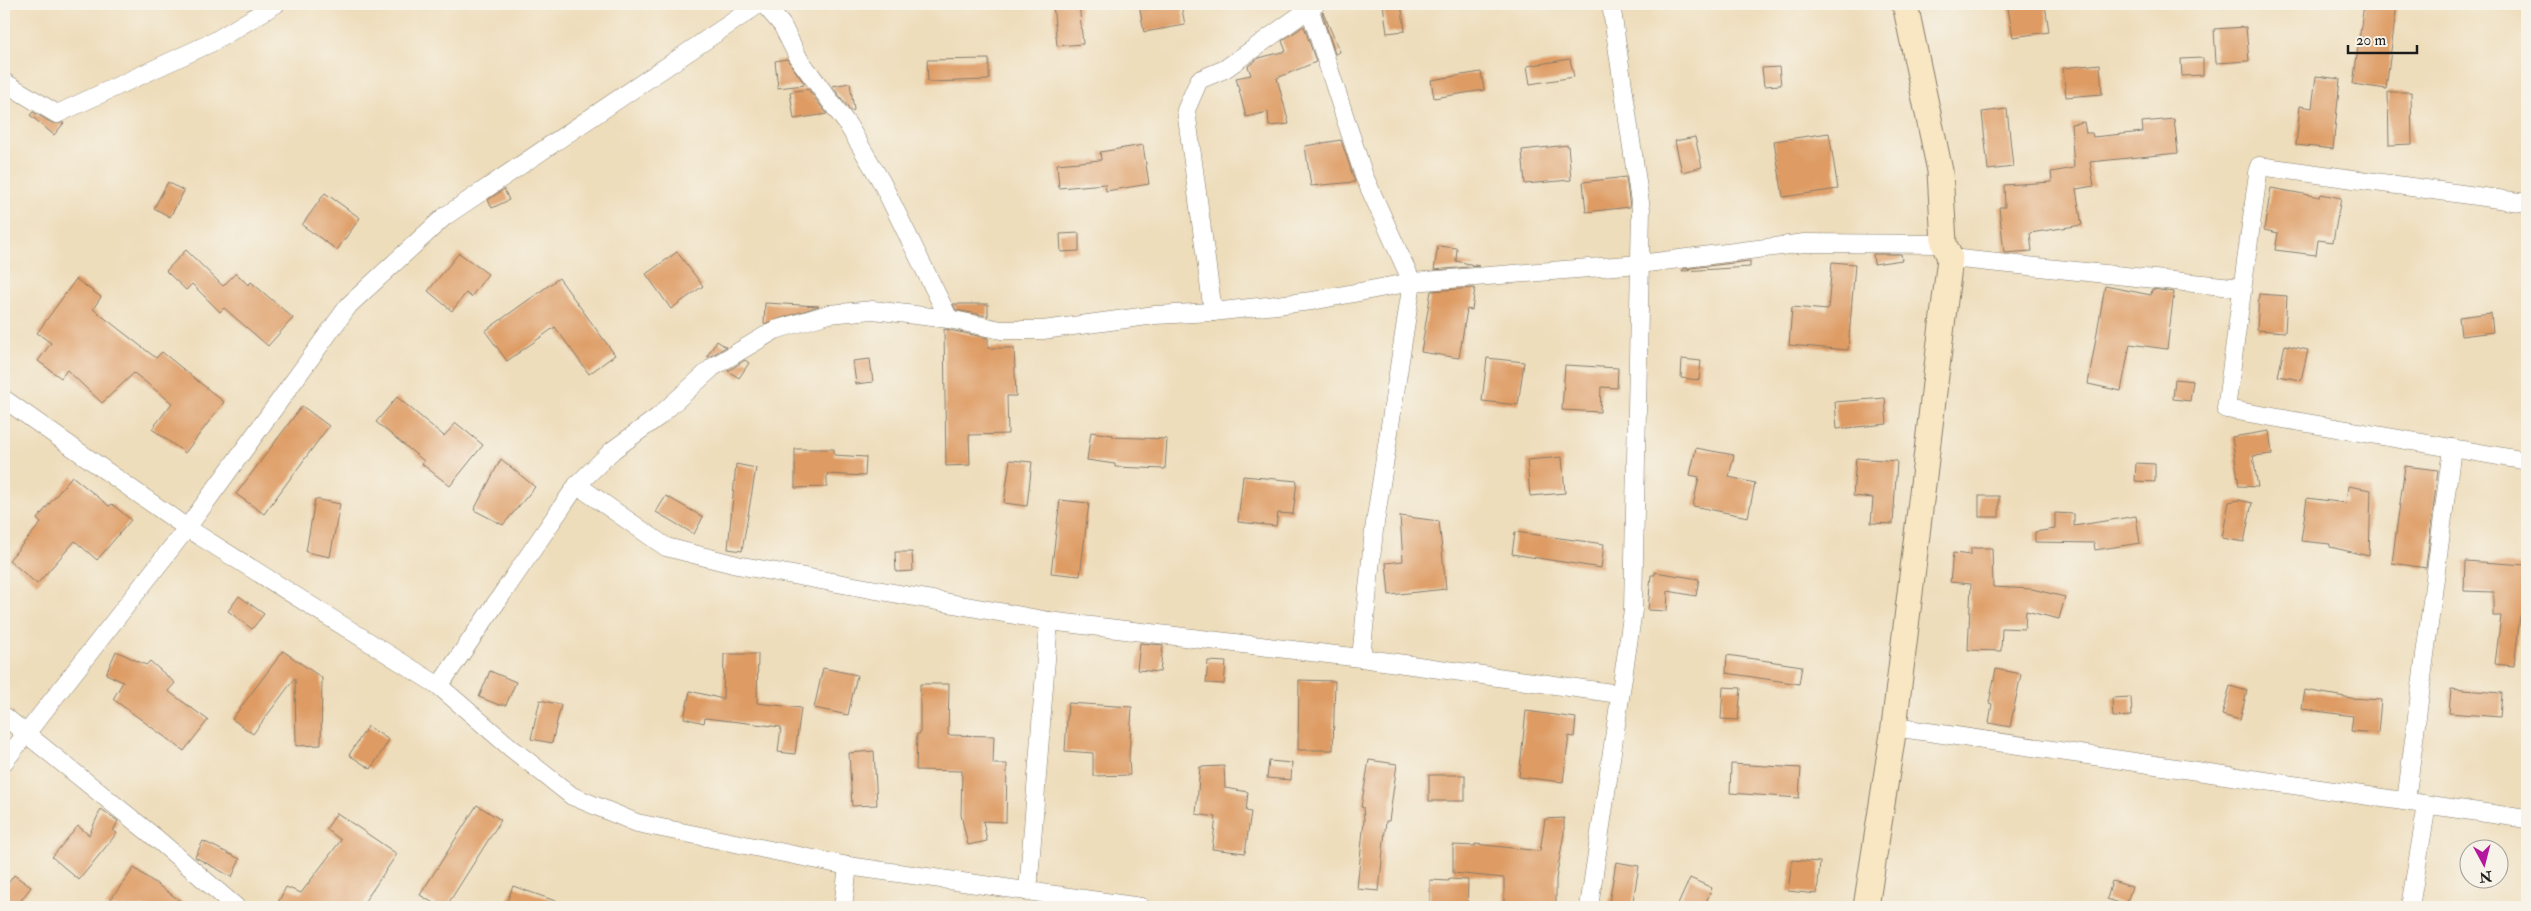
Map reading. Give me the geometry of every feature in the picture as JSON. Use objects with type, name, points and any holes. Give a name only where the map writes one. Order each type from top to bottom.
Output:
[{"type":"street","points":[[4,82],[57,114],[215,41],[276,4]]},
{"type":"street","points":[[4,762],[186,528],[349,305],[444,217],[759,4]]},
{"type":"street","points":[[764,4],[782,25],[799,59],[848,125],[881,181],[950,319]]},
{"type":"street","points":[[1589,907],[1619,694],[1633,610],[1641,209],[1611,4]]},
{"type":"street","points":[[1866,907],[1894,728],[1947,251],[1940,171],[1905,4]]},
{"type":"street","points":[[1213,312],[1186,110],[1199,80],[1225,69],[1312,6],[1364,176],[1412,282],[1374,530],[1361,658]]},
{"type":"street","points":[[2527,203],[2259,166],[2226,409],[2527,461]]},
{"type":"street","points":[[439,686],[578,485],[613,450],[658,417],[713,368],[775,330],[828,314],[873,310],[950,319],[1001,330],[1042,330],[1155,315],[1213,312],[1312,301],[1412,282],[1640,264],[1804,243],[1947,251],[2242,288]]},
{"type":"street","points":[[4,399],[186,528],[439,686],[511,748],[572,796],[637,823],[848,866],[1141,907]]},
{"type":"street","points":[[2406,802],[2452,448]]},
{"type":"street","points":[[578,485],[666,547],[737,565],[1049,621],[1361,658],[1619,694]]},
{"type":"street","points":[[1028,892],[1049,621]]},
{"type":"street","points":[[4,716],[157,839],[227,905]]},
{"type":"street","points":[[1894,728],[2527,819]]},
{"type":"street","points":[[2410,907],[2427,805]]},
{"type":"street","points":[[843,907],[848,866]]},
{"type":"building","points":[[1053,4],[1079,4],[1083,44],[1057,46]]},
{"type":"building","points":[[1139,4],[1181,4],[1185,25],[1144,32]]},
{"type":"building","points":[[1383,4],[1401,4],[1405,31],[1387,33]]},
{"type":"building","points":[[2045,4],[2049,32],[2013,37],[2008,8]]},
{"type":"building","points":[[2364,4],[2397,4],[2386,89],[2353,84]]},
{"type":"building","points":[[1322,13],[1340,52],[1335,54]]},
{"type":"building","points":[[1304,26],[1316,62],[1277,78],[1289,124],[1269,126],[1268,112],[1246,117],[1236,78],[1251,75],[1248,66],[1259,58],[1286,51],[1282,41]]},
{"type":"building","points":[[2246,27],[2249,61],[2216,63],[2214,29]]},
{"type":"building","points":[[2203,58],[2203,75],[2182,76],[2181,59]]},
{"type":"building","points":[[787,59],[804,85],[778,88],[775,61]]},
{"type":"building","points":[[989,59],[989,80],[928,82],[927,60]]},
{"type":"building","points":[[1570,59],[1574,77],[1530,84],[1527,66]]},
{"type":"building","points":[[2100,64],[2102,94],[2066,97],[2063,68]]},
{"type":"building","points":[[1779,67],[1781,85],[1764,86],[1762,68]]},
{"type":"building","points":[[1481,72],[1484,90],[1434,98],[1431,80]]},
{"type":"building","points":[[2316,76],[2340,79],[2333,149],[2296,145],[2300,106],[2312,108]]},
{"type":"building","points":[[850,83],[854,110],[851,111],[832,86]]},
{"type":"building","points":[[808,89],[827,114],[794,119],[790,92]]},
{"type":"building","points":[[2388,92],[2411,92],[2412,144],[2389,145]]},
{"type":"building","points":[[2007,109],[2013,167],[1988,170],[1982,112]]},
{"type":"building","points":[[33,112],[52,123],[64,123],[54,135],[30,115]]},
{"type":"building","points":[[2174,119],[2178,153],[2090,162],[2094,186],[2076,189],[2082,225],[2030,233],[2032,251],[2004,253],[1999,207],[2005,207],[2004,185],[2052,182],[2051,172],[2074,168],[2071,124],[2084,122],[2086,133],[2092,133],[2093,137],[2143,132],[2142,122]]},
{"type":"building","points":[[1829,133],[1838,189],[1783,197],[1774,141]]},
{"type":"building","points":[[1695,137],[1702,167],[1682,172],[1675,141]]},
{"type":"building","points":[[1341,140],[1355,182],[1311,186],[1305,146]]},
{"type":"building","points":[[1143,145],[1149,184],[1106,191],[1105,184],[1059,188],[1057,164],[1101,160],[1100,152]]},
{"type":"building","points":[[1568,145],[1571,180],[1525,184],[1522,150]]},
{"type":"building","points":[[1626,177],[1630,207],[1586,212],[1583,182]]},
{"type":"building","points":[[168,182],[184,191],[170,217],[154,208]]},
{"type":"building","points":[[2271,188],[2320,197],[2321,194],[2341,198],[2333,242],[2318,240],[2316,255],[2275,250],[2278,233],[2264,230]]},
{"type":"building","points":[[504,189],[509,200],[492,208],[488,200]]},
{"type":"building","points":[[325,193],[360,218],[337,250],[302,225]]},
{"type":"building","points":[[1079,233],[1079,251],[1061,252],[1060,234]]},
{"type":"building","points":[[1438,246],[1457,248],[1456,261],[1479,266],[1434,270]]},
{"type":"building","points":[[186,250],[223,286],[236,273],[248,285],[251,282],[293,318],[268,346],[224,308],[220,312],[192,284],[186,290],[166,271]]},
{"type":"building","points":[[677,252],[703,286],[671,309],[646,274]]},
{"type":"building","points":[[459,253],[488,274],[471,297],[466,293],[452,311],[428,291]]},
{"type":"building","points":[[1873,254],[1901,254],[1902,260],[1874,264]]},
{"type":"building","points":[[1750,261],[1750,267],[1682,271],[1683,269]]},
{"type":"building","points":[[1832,262],[1855,264],[1848,350],[1789,345],[1792,307],[1828,310]]},
{"type":"building","points":[[559,278],[615,355],[589,374],[555,327],[507,361],[485,331]]},
{"type":"building","points":[[76,279],[101,297],[93,309],[156,358],[162,352],[224,402],[185,453],[152,429],[172,403],[134,373],[102,403],[67,370],[61,378],[38,361],[51,343],[37,333]]},
{"type":"building","points":[[2105,286],[2151,295],[2152,289],[2174,292],[2167,349],[2130,344],[2121,391],[2088,384]]},
{"type":"building","points":[[1475,288],[1472,310],[1467,309],[1459,358],[1421,352],[1431,291]]},
{"type":"building","points":[[2259,294],[2287,296],[2285,332],[2257,330]]},
{"type":"building","points":[[765,303],[819,306],[764,324]]},
{"type":"building","points":[[953,304],[988,304],[988,316],[956,310]]},
{"type":"building","points":[[2491,313],[2493,332],[2461,336],[2459,317]]},
{"type":"building","points":[[944,329],[988,338],[988,348],[1014,348],[1016,396],[1007,396],[1008,434],[969,435],[970,465],[946,466]]},
{"type":"building","points":[[717,341],[726,347],[709,357],[707,356]]},
{"type":"building","points":[[2285,345],[2308,350],[2301,380],[2278,376]]},
{"type":"building","points":[[1487,358],[1524,362],[1518,405],[1482,401]]},
{"type":"building","points":[[870,359],[873,382],[856,384],[853,361]]},
{"type":"building","points":[[1682,359],[1701,361],[1699,380],[1681,378]]},
{"type":"building","points":[[745,360],[749,363],[739,378],[728,371]]},
{"type":"building","points":[[1565,365],[1618,368],[1617,388],[1601,387],[1600,412],[1562,410]]},
{"type":"building","points":[[2175,379],[2193,381],[2190,401],[2173,399]]},
{"type":"building","points":[[397,397],[444,436],[456,423],[483,445],[450,486],[422,464],[424,461],[376,422]]},
{"type":"building","points":[[1885,398],[1887,424],[1837,429],[1835,402]]},
{"type":"building","points":[[302,406],[329,426],[264,514],[236,494]]},
{"type":"building","points":[[2269,431],[2272,454],[2253,456],[2258,487],[2239,486],[2232,437]]},
{"type":"building","points":[[1091,432],[1113,435],[1113,437],[1167,439],[1165,469],[1115,467],[1115,464],[1087,460]]},
{"type":"building","points":[[1696,448],[1734,455],[1729,477],[1755,483],[1748,517],[1693,506],[1699,477],[1690,475]]},
{"type":"building","points":[[795,449],[834,449],[834,455],[866,457],[865,476],[827,474],[827,487],[795,488]]},
{"type":"building","points":[[1562,457],[1565,493],[1530,496],[1527,460]]},
{"type":"building","points":[[1856,458],[1897,461],[1893,524],[1871,523],[1873,498],[1853,496]]},
{"type":"building","points":[[501,459],[535,487],[503,525],[474,510]]},
{"type":"building","points":[[1010,460],[1032,462],[1027,506],[1004,503]]},
{"type":"building","points":[[2136,463],[2155,464],[2155,482],[2135,481]]},
{"type":"building","points":[[736,464],[756,468],[742,551],[728,549]]},
{"type":"building","points":[[2405,466],[2438,470],[2426,568],[2392,563]]},
{"type":"building","points":[[72,476],[109,506],[112,504],[131,520],[97,560],[75,541],[37,584],[9,560],[41,523],[37,519]]},
{"type":"building","points":[[1243,476],[1297,481],[1293,514],[1278,513],[1276,526],[1238,522]]},
{"type":"building","points":[[2348,486],[2371,490],[2369,556],[2330,547],[2330,544],[2301,541],[2307,498],[2346,503]]},
{"type":"building","points":[[666,496],[703,517],[694,534],[656,512]]},
{"type":"building","points":[[1979,496],[1999,496],[1999,517],[1979,517]]},
{"type":"building","points":[[315,499],[340,504],[330,557],[306,552]]},
{"type":"building","points":[[1060,500],[1089,503],[1080,576],[1051,573]]},
{"type":"building","points":[[2239,500],[2252,503],[2244,542],[2222,538],[2229,502]]},
{"type":"building","points":[[2055,513],[2074,514],[2074,526],[2136,516],[2140,543],[2095,550],[2094,543],[2035,542],[2035,532],[2055,529]]},
{"type":"building","points":[[1400,516],[1439,521],[1446,589],[1389,595],[1386,563],[1403,561]]},
{"type":"building","points":[[1515,532],[1604,544],[1601,568],[1512,554]]},
{"type":"building","points":[[1971,548],[1992,548],[1993,587],[2032,589],[2065,597],[2059,619],[2026,611],[2025,629],[2002,628],[2001,651],[1968,650],[1971,584],[1950,582],[1953,553],[1971,555]]},
{"type":"building","points":[[895,552],[912,552],[913,571],[896,572]]},
{"type":"building","points":[[2465,561],[2527,565],[2527,615],[2520,616],[2514,666],[2495,664],[2501,616],[2493,616],[2493,592],[2464,591]]},
{"type":"building","points":[[1655,572],[1699,579],[1696,596],[1668,591],[1667,611],[1648,610],[1651,575],[1655,575]]},
{"type":"building","points":[[239,596],[264,614],[252,629],[228,611]]},
{"type":"building","points":[[1140,643],[1163,645],[1160,672],[1137,670]]},
{"type":"building","points":[[116,651],[146,665],[150,661],[175,683],[168,691],[208,720],[184,751],[113,699],[123,682],[106,674]]},
{"type":"building","points":[[283,651],[322,678],[321,745],[296,746],[295,678],[253,734],[232,719]]},
{"type":"building","points":[[724,654],[758,654],[757,703],[801,708],[795,754],[778,752],[781,727],[705,718],[704,723],[684,718],[690,691],[723,699]]},
{"type":"building","points":[[1727,655],[1802,666],[1799,684],[1726,673]]},
{"type":"building","points":[[1208,661],[1226,662],[1224,684],[1206,683]]},
{"type":"building","points":[[823,668],[857,675],[848,715],[814,708]]},
{"type":"building","points":[[1996,669],[2021,674],[2010,727],[1989,723],[1992,704],[1989,703]]},
{"type":"building","points":[[490,671],[516,682],[506,705],[499,705],[479,697]]},
{"type":"building","points":[[1299,680],[1335,681],[1333,750],[1298,750]]},
{"type":"building","points":[[920,684],[949,684],[948,735],[994,736],[993,764],[1007,764],[1006,822],[983,821],[987,841],[968,845],[961,815],[962,771],[916,770],[917,734],[920,734]]},
{"type":"building","points":[[2230,686],[2247,691],[2240,720],[2222,715]]},
{"type":"building","points":[[1723,687],[1741,688],[1738,720],[1721,719]]},
{"type":"building","points":[[2451,689],[2502,693],[2500,717],[2449,713]]},
{"type":"building","points":[[2305,690],[2351,698],[2381,700],[2378,733],[2351,731],[2353,716],[2302,709]]},
{"type":"building","points":[[2131,697],[2132,716],[2113,717],[2112,698]]},
{"type":"building","points":[[540,700],[561,705],[552,743],[531,739]]},
{"type":"building","points":[[1068,703],[1132,707],[1129,756],[1130,775],[1093,776],[1093,753],[1065,751]]},
{"type":"building","points":[[1526,711],[1576,718],[1574,737],[1569,736],[1563,782],[1519,777]]},
{"type":"building","points":[[368,726],[389,740],[371,769],[349,755]]},
{"type":"building","points":[[874,751],[877,805],[852,806],[849,753]]},
{"type":"building","points":[[1369,760],[1397,764],[1389,821],[1386,821],[1379,891],[1357,889],[1364,820],[1363,807],[1361,807]]},
{"type":"building","points":[[1269,761],[1292,763],[1291,780],[1267,778]]},
{"type":"building","points":[[1731,764],[1801,768],[1799,798],[1730,793]]},
{"type":"building","points":[[1224,766],[1225,788],[1248,792],[1246,811],[1251,812],[1245,853],[1212,849],[1216,817],[1196,814],[1200,767]]},
{"type":"building","points":[[1429,775],[1465,775],[1465,801],[1429,801]]},
{"type":"building","points":[[477,805],[501,820],[446,907],[440,907],[420,895]]},
{"type":"building","points":[[101,809],[118,821],[113,831],[117,833],[79,880],[52,857],[78,826],[89,835]]},
{"type":"building","points":[[337,813],[397,854],[361,907],[276,907],[286,887],[301,893],[341,840],[326,829]]},
{"type":"building","points":[[1564,818],[1564,833],[1556,879],[1556,903],[1536,903],[1536,907],[1504,907],[1504,878],[1453,873],[1453,845],[1475,846],[1475,844],[1540,851],[1545,819]]},
{"type":"building","points":[[203,841],[240,859],[232,877],[195,857]]},
{"type":"building","points":[[1792,860],[1820,862],[1817,894],[1788,891]]},
{"type":"building","points":[[1616,862],[1639,866],[1632,907],[1609,903]]},
{"type":"building","points":[[134,868],[189,907],[105,907]]},
{"type":"building","points":[[14,875],[31,887],[16,907],[4,907],[4,889]]},
{"type":"building","points":[[1690,878],[1712,888],[1704,907],[1677,907]]},
{"type":"building","points":[[1449,879],[1468,880],[1467,907],[1430,906],[1430,880],[1449,881]]},
{"type":"building","points":[[2112,881],[2132,887],[2126,905],[2107,899]]},
{"type":"building","points":[[513,886],[564,904],[564,907],[505,907]]}]
